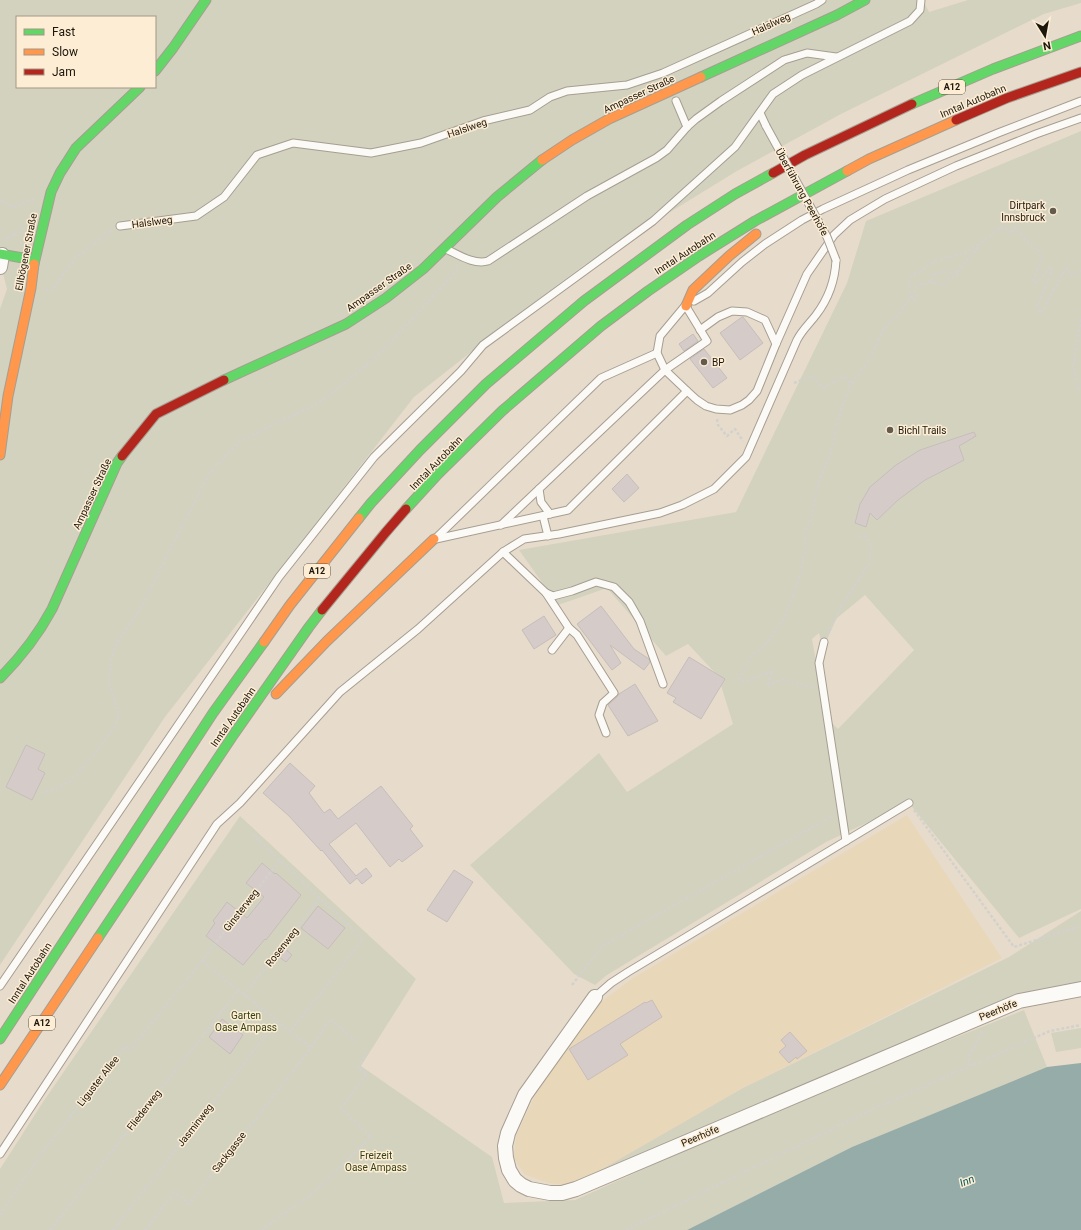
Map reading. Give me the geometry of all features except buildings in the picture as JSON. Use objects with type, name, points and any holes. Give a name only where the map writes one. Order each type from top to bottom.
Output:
[{"type":"main road","points":[[156,70],[206,0]]},
{"type":"main road","name":"Ampasser Straße","points":[[0,678],[29,647],[43,626],[58,596],[117,463],[156,414],[206,388],[346,324],[386,298],[423,269],[497,197],[536,164],[572,140],[609,119],[837,15],[865,0]]},
{"type":"main road","name":"Inntal Autobahn","points":[[0,1039],[213,713],[290,605],[371,503],[420,450],[486,384],[584,301],[687,225],[735,194],[805,155],[896,111],[993,69],[1081,36]]},
{"type":"main road","name":"Inntal Autobahn","points":[[0,1085],[234,734],[309,628],[386,532],[438,474],[499,415],[601,326],[699,256],[755,221],[869,159],[928,132],[1007,98],[1081,72]]},
{"type":"main road","name":"Ellbögener Straße","points":[[0,454],[8,396],[31,288],[34,260],[51,192],[76,148],[139,88]]},
{"type":"main road","points":[[686,306],[693,290],[729,256],[767,225],[784,204]]},
{"type":"main road","points":[[1,258],[34,260]]},
{"type":"main road","points":[[270,702],[283,686],[321,647],[434,539]]},
{"type":"main road","points":[[234,734],[257,719]]},
{"type":"street","name":"Peerhöfe","points":[[595,997],[525,1095],[508,1133],[505,1146],[509,1170],[515,1180],[529,1189],[550,1193],[562,1193],[576,1189],[1020,1001],[1081,989]]},
{"type":"lane","name":"Halslweg","points":[[120,226],[196,216],[224,197],[257,155],[293,143],[371,153],[421,143],[483,121],[530,110],[550,98],[567,91],[627,86],[663,73],[822,0]]},
{"type":"lane","points":[[0,986],[279,577],[374,457],[461,371],[483,345],[653,221],[735,147],[773,94],[802,75],[910,21],[920,10],[921,0]]},
{"type":"lane","points":[[444,248],[477,262],[483,263],[488,261],[587,196],[656,158],[667,150],[696,119],[784,60],[807,53],[836,57]]},
{"type":"lane","points":[[676,101],[687,127]]},
{"type":"lane","points":[[1081,102],[998,133],[908,170],[802,220],[765,244],[742,262],[708,293],[686,306],[660,336],[657,353],[665,370],[686,391],[706,406],[716,409],[730,410],[742,405],[757,391],[807,274],[834,235],[850,220],[884,199],[956,166],[1081,118]]},
{"type":"lane","name":"Überführung Peerhöfe","points":[[749,450],[797,340],[802,331],[816,316],[827,300],[836,272],[836,260],[827,238],[760,113]]},
{"type":"lane","points":[[501,525],[665,370],[707,341],[686,306]]},
{"type":"lane","points":[[700,330],[718,317],[732,311],[747,312],[764,320],[776,344]]},
{"type":"lane","points":[[434,539],[601,378],[657,353]]},
{"type":"lane","points":[[434,539],[568,510],[686,391]]},
{"type":"lane","points":[[0,1154],[217,824],[240,803],[340,692],[418,629],[503,552],[524,539],[560,534],[660,513],[682,505],[714,489],[746,457],[749,450]]},
{"type":"lane","points":[[539,489],[541,502],[547,515],[548,536]]},
{"type":"lane","points":[[503,552],[546,593],[569,628],[577,635],[614,693],[603,703],[599,715],[606,733]]},
{"type":"lane","points":[[546,593],[553,596],[596,582],[614,587],[629,602],[640,621],[663,684]]},
{"type":"lane","points":[[552,650],[569,628]]},
{"type":"lane","points":[[824,642],[820,663],[846,841]]},
{"type":"lane","points":[[595,997],[611,983],[628,972],[909,803]]},
{"type":"path","points":[[0,200],[14,207],[51,192]]},
{"type":"path","points":[[31,288],[51,290],[74,260],[108,232],[120,226]]},
{"type":"path","points":[[0,238],[10,237],[28,227]]},
{"type":"path","points":[[930,281],[933,283],[944,284],[948,279],[958,275],[957,272],[982,243],[1000,228],[1006,228],[1010,233],[1013,233],[1015,227],[1026,240],[1040,252],[1041,261],[1034,278],[1035,283],[1039,281],[1050,266],[1052,270],[1037,308],[1040,313],[1044,309],[1061,276],[1067,268],[1071,276],[1081,271]]},
{"type":"path","points":[[824,688],[794,684],[783,679],[767,686],[773,671],[744,682],[739,678],[753,655],[766,646],[784,619],[800,576],[806,547],[804,531],[810,522],[818,484],[831,452],[840,412],[851,384],[867,362],[884,329],[902,310],[911,297],[909,287],[911,277],[936,261],[964,253],[982,243]]},
{"type":"path","points":[[41,793],[55,789],[72,780],[116,725],[118,711],[109,678],[111,660],[115,647],[139,611],[209,474],[240,441],[313,406],[327,397],[367,365],[384,349],[457,270],[459,255]]},
{"type":"path","points":[[911,297],[914,300],[917,297],[915,292],[917,286],[923,283],[928,284],[932,275],[940,272],[957,272]]},
{"type":"path","points":[[1081,319],[1073,365],[1078,389],[1081,389]]},
{"type":"path","points":[[794,383],[811,376],[824,388],[844,376],[851,384]]},
{"type":"path","points":[[716,409],[718,425],[728,436],[735,429],[749,450]]},
{"type":"path","points":[[824,642],[842,605],[869,564],[871,545],[865,536],[856,538]]},
{"type":"path","points":[[909,803],[1014,947],[1081,926]]},
{"type":"path","points":[[572,984],[602,946],[842,811]]},
{"type":"path","points":[[252,834],[363,940],[291,1032]]},
{"type":"path","name":"Ginsterweg","points":[[202,961],[280,860]]},
{"type":"path","name":"Rosenweg","points":[[244,996],[320,898]]},
{"type":"path","points":[[202,961],[311,1048],[330,1019],[357,1042]]},
{"type":"path","name":"Liguster Allee","points":[[0,1215],[38,1158],[125,1046],[130,1050],[202,961]]},
{"type":"path","name":"Fliederweg","points":[[50,1230],[238,991]]},
{"type":"path","points":[[968,1067],[969,1056],[993,1012]]},
{"type":"path","name":"Jasminweg","points":[[114,1230],[277,1021]]},
{"type":"path","points":[[626,1230],[875,1108],[1050,1031],[1081,1025]]},
{"type":"path","name":"Sackgasse","points":[[145,1230],[175,1192],[189,1204],[311,1048]]},
{"type":"path","points":[[261,1230],[312,1194],[371,1136],[341,1108],[367,1074],[358,1068],[367,1051]]},
{"type":"shaded area","points":[[907,815],[1002,958],[743,1088],[592,1176],[563,1185],[548,1183],[524,1174],[514,1158],[516,1136],[544,1076],[590,1010],[633,978]]},
{"type":"green space","points":[[0,0],[923,0],[929,12],[968,0],[1081,0],[1081,3],[1044,14],[841,114],[737,171],[584,265],[414,397],[165,717],[0,965],[0,309],[7,289],[0,262]]},
{"type":"green space","points":[[1081,131],[1081,909],[1019,938],[909,803],[826,842],[607,975],[595,985],[574,974],[470,865],[599,753],[627,792],[733,724],[718,676],[688,644],[666,656],[607,588],[558,605],[519,550],[736,512],[847,283],[866,221]],"holes":[[[865,595],[914,650],[838,729],[826,717],[812,639],[819,633],[823,649],[836,619]]]},
{"type":"green space","points":[[240,816],[416,979],[361,1066],[492,1157],[504,1203],[575,1200],[782,1107],[1024,1010],[1047,1067],[852,1147],[687,1230],[0,1230],[0,1169],[43,1102]]},
{"type":"green space","points":[[1081,911],[1081,983],[592,1175],[743,1088],[1009,957]]},
{"type":"green space","points":[[1081,1028],[1081,1048],[1056,1052],[1051,1033]]},
{"type":"water","name":"Inn","points":[[1081,1063],[1081,1230],[687,1230],[852,1147],[1047,1067]]},
{"type":"traffic: fast","points":[[156,70],[206,0]]},
{"type":"traffic: fast","points":[[701,77],[837,15],[865,0]]},
{"type":"traffic: fast","points":[[912,104],[993,69],[1081,36]]},
{"type":"traffic: fast","points":[[34,264],[51,192],[60,173],[76,148],[139,88]]},
{"type":"traffic: fast","points":[[224,380],[346,324],[386,298],[423,269],[497,197],[542,160]]},
{"type":"traffic: fast","points":[[406,509],[438,474],[502,411],[601,326],[699,256],[755,221],[847,171]]},
{"type":"traffic: fast","points":[[359,518],[420,450],[486,384],[584,301],[687,225],[735,194],[773,173]]},
{"type":"traffic: fast","points":[[0,254],[34,260]]},
{"type":"traffic: fast","points":[[0,678],[29,645],[52,609],[117,463],[122,456]]},
{"type":"traffic: fast","points":[[98,938],[234,734],[322,610]]},
{"type":"traffic: fast","points":[[0,1039],[213,713],[264,642]]},
{"type":"traffic: slow","points":[[542,160],[572,140],[609,119],[701,77]]},
{"type":"traffic: slow","points":[[847,171],[869,159],[956,120]]},
{"type":"traffic: slow","points":[[686,306],[693,290],[729,256],[756,234]]},
{"type":"traffic: slow","points":[[0,455],[8,396],[31,288],[34,264]]},
{"type":"traffic: slow","points":[[264,642],[290,605],[359,518]]},
{"type":"traffic: slow","points":[[276,694],[327,641],[434,539]]},
{"type":"traffic: slow","points":[[0,1085],[98,938]]},
{"type":"traffic: jam","points":[[956,120],[1007,98],[1081,72]]},
{"type":"traffic: jam","points":[[773,173],[805,155],[912,104]]},
{"type":"traffic: jam","points":[[122,456],[156,414],[224,380]]},
{"type":"traffic: jam","points":[[322,610],[406,509]]},
{"type":"place","name":"Dirtpark Innsbruck","points":[[1053,211]]},
{"type":"place","name":"BP","points":[[704,362]]},
{"type":"place","name":"Bichl Trails","points":[[890,430]]},
{"type":"park label","name":"Garten Oase Ampass","points":[[246,1020]]},
{"type":"park label","name":"Freizeit Oase Ampass","points":[[376,1160]]}]
